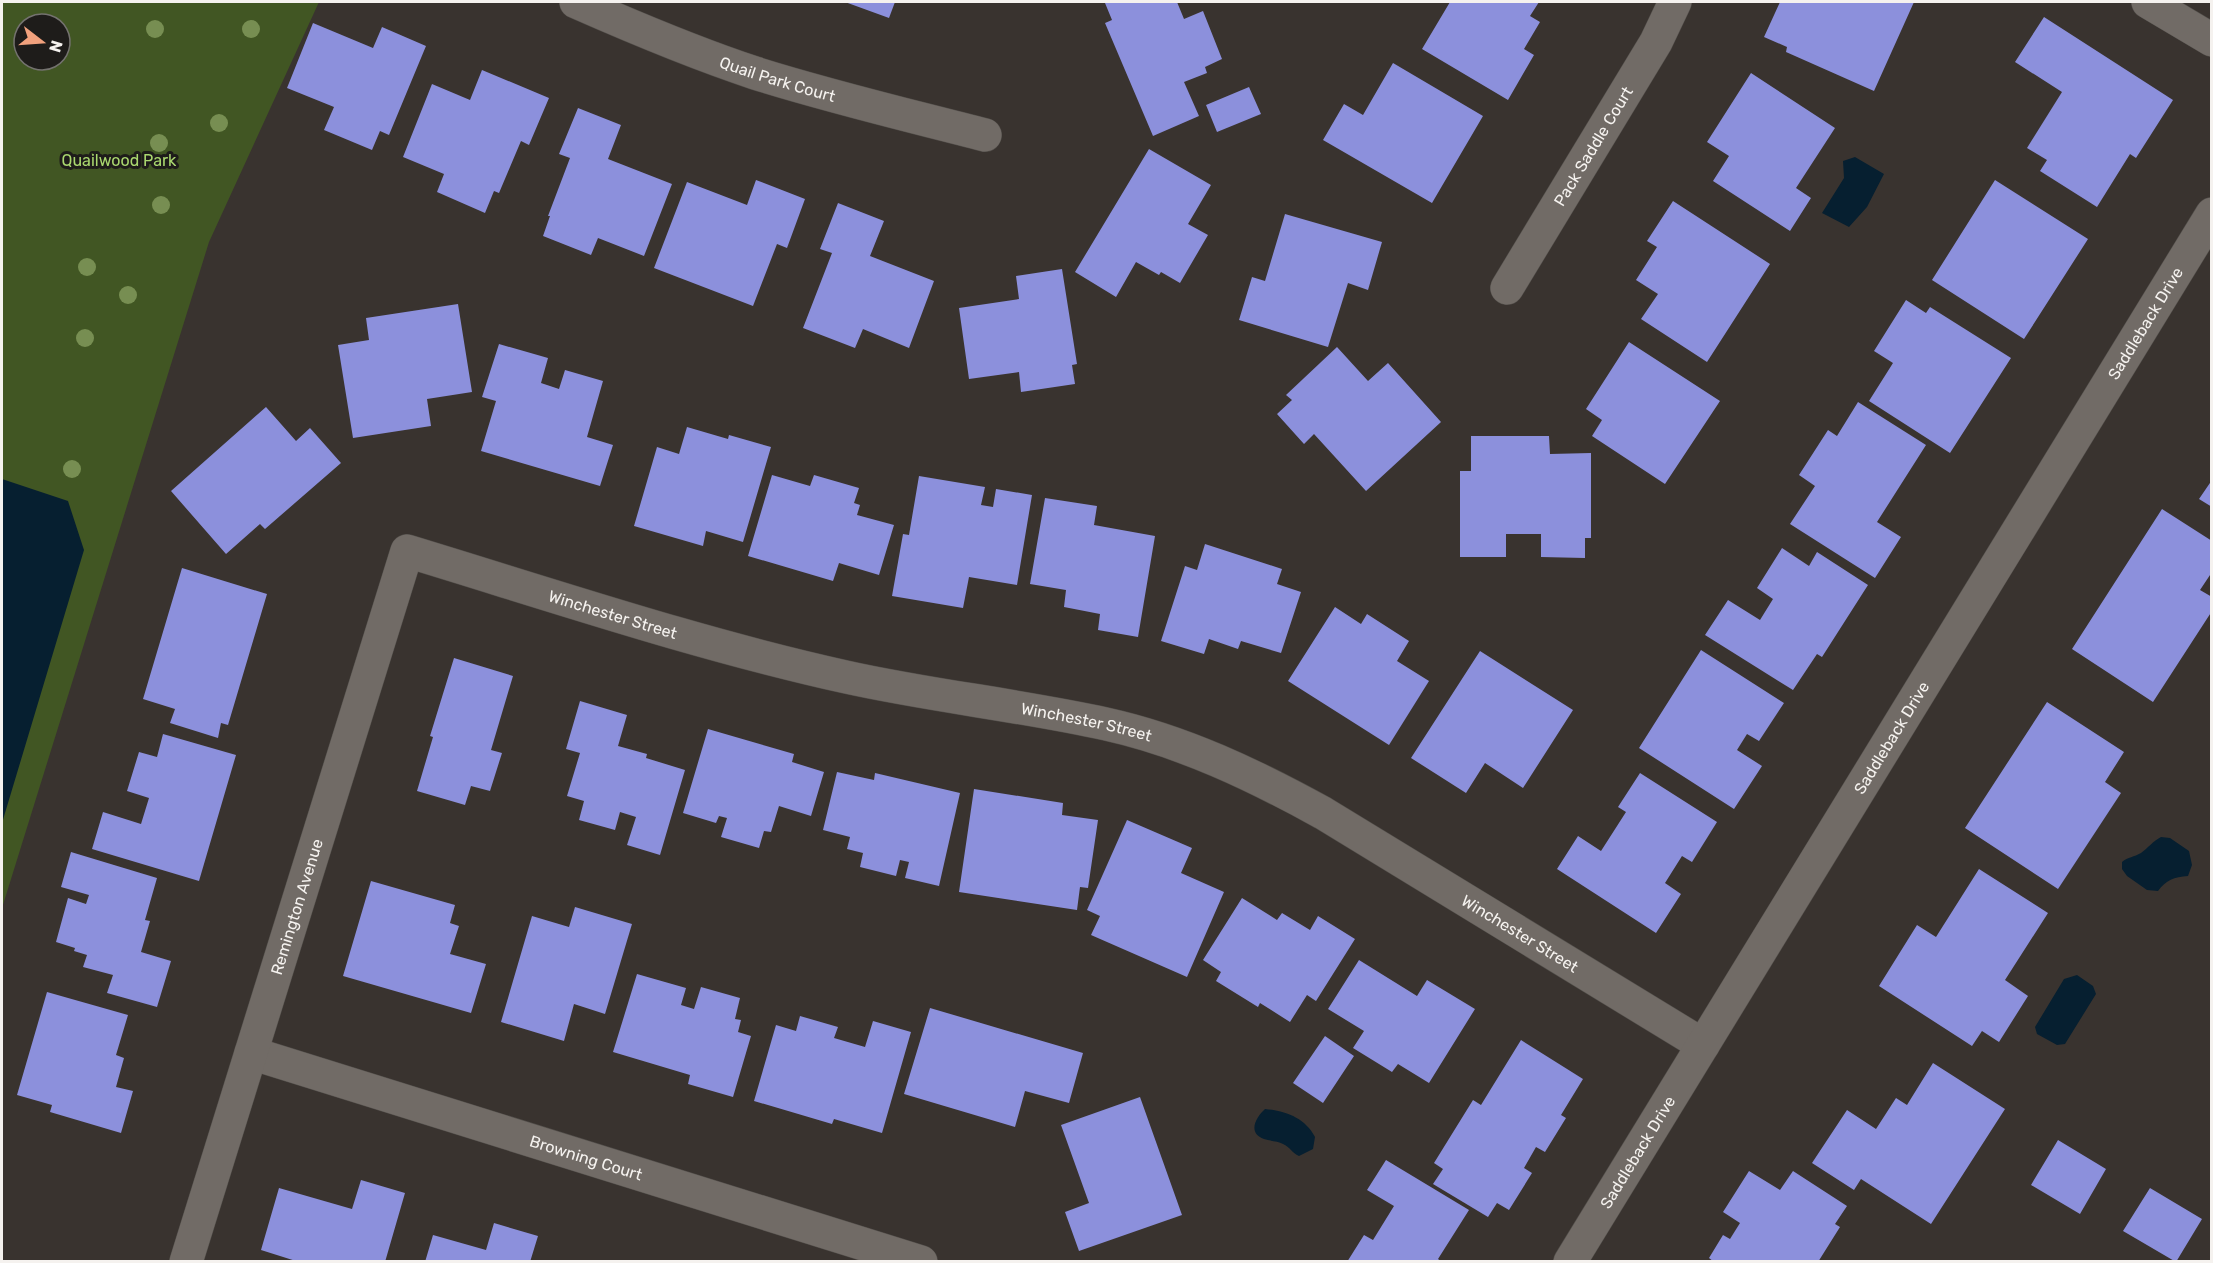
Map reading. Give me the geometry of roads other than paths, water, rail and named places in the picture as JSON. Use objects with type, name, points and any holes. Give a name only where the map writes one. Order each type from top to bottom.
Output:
[{"type":"street","name":"Quail Park Court","points":[[576,2],[648,34],[754,72],[862,104],[986,135]]},
{"type":"street","name":"Pack Saddle Court","points":[[1507,288],[1656,42],[1675,2]]},
{"type":"street","points":[[2148,2],[2211,40]]},
{"type":"street","name":"Saddleback Drive","points":[[1570,1262],[2211,214]]},
{"type":"street","name":"Winchester Street","points":[[407,551],[724,647],[847,677],[1107,724],[1192,749],[1262,779],[1323,813],[1703,1045]]},
{"type":"street","name":"Remington Avenue","points":[[186,1262],[407,551]]},
{"type":"street","name":"Browning Court","points":[[251,1053],[921,1262]]},
{"type":"water","points":[[1855,157],[1884,174],[1867,207],[1849,227],[1822,213],[1844,178],[1843,161]]},
{"type":"water","points":[[2,479],[68,501],[84,550],[2,823]]},
{"type":"water","points":[[2161,837],[2170,838],[2189,851],[2192,865],[2188,876],[2171,880],[2158,891],[2147,890],[2127,876],[2122,869],[2122,862],[2141,853]]},
{"type":"water","points":[[2077,975],[2093,986],[2096,994],[2065,1044],[2057,1045],[2037,1034],[2035,1027],[2064,979]]},
{"type":"water","points":[[1265,1109],[1287,1114],[1306,1125],[1315,1137],[1313,1149],[1299,1156],[1281,1143],[1259,1136],[1254,1129],[1259,1116]]},
{"type":"park label","name":"Quailwood Park","points":[[119,160]]}]
